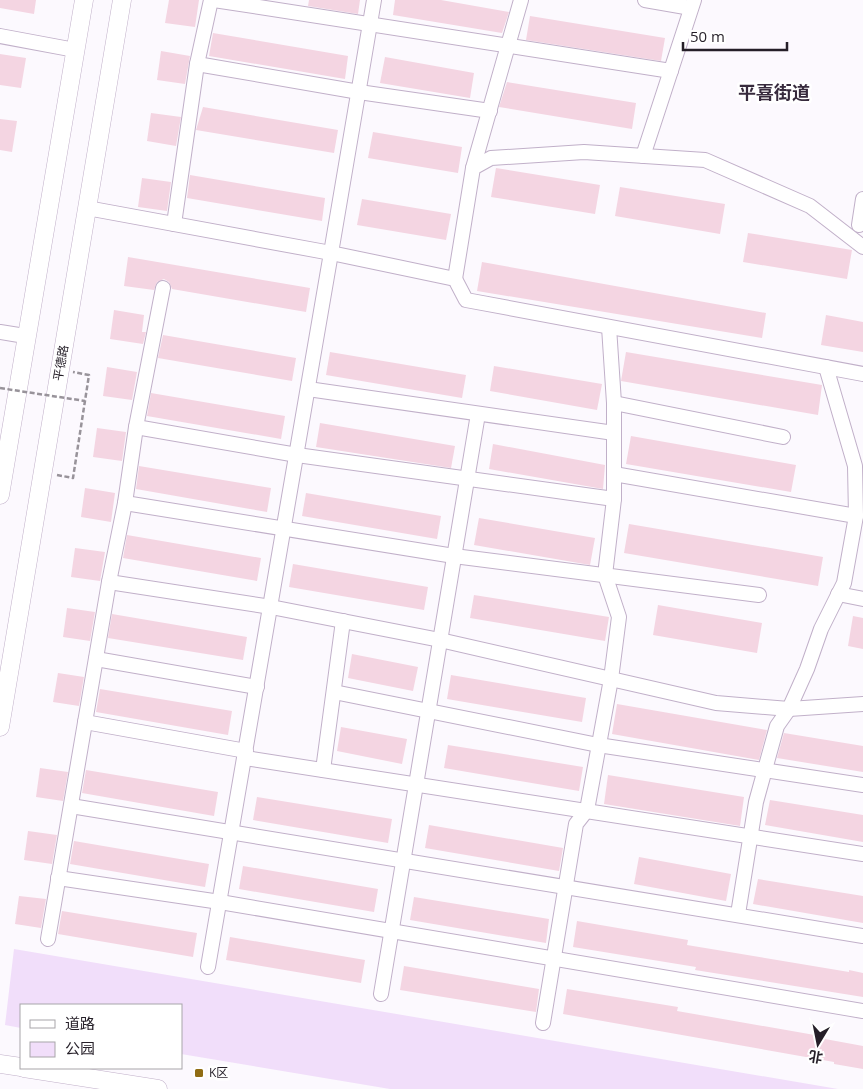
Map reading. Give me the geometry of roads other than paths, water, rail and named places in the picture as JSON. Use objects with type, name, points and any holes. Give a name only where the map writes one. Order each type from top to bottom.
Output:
[{"type":"main road","points":[[0,495],[84,0]]},
{"type":"main road","name":"平德路","points":[[0,726],[122,0]]},
{"type":"main road","points":[[0,1064],[20,1067]]},
{"type":"main road","points":[[29,1069],[158,1089]]},
{"type":"street","points":[[174,224],[197,64],[213,0],[671,71]]},
{"type":"street","points":[[208,967],[374,0]]},
{"type":"street","points":[[521,0],[474,168],[454,279],[466,300],[802,361],[863,374]]},
{"type":"street","points":[[643,156],[693,4],[645,0]]},
{"type":"street","points":[[0,36],[75,50]]},
{"type":"street","points":[[197,64],[359,92],[490,111]]},
{"type":"street","points":[[474,168],[491,158],[584,152],[705,160],[810,206],[863,247]]},
{"type":"street","points":[[844,232],[861,224],[863,199]]},
{"type":"street","points":[[87,208],[331,253],[454,279]]},
{"type":"street","points":[[48,939],[108,582],[125,503],[136,427],[163,288]]},
{"type":"street","points":[[543,1023],[576,824],[587,810],[612,679],[619,617],[605,576],[614,499],[614,403],[609,327]]},
{"type":"street","points":[[0,332],[26,336]]},
{"type":"street","points":[[738,914],[756,802],[777,726],[789,709],[807,670],[821,629],[844,584],[858,521],[855,466],[856,447],[826,367]]},
{"type":"street","points":[[308,389],[614,433]]},
{"type":"street","points":[[614,403],[783,437]]},
{"type":"street","points":[[381,994],[478,414]]},
{"type":"street","points":[[136,427],[297,455],[614,499]]},
{"type":"street","points":[[614,474],[858,521]]},
{"type":"street","points":[[125,503],[454,556],[759,595]]},
{"type":"street","points":[[108,582],[271,607],[440,640],[716,704],[789,709],[863,704]]},
{"type":"street","points":[[838,594],[863,599]]},
{"type":"street","points":[[323,770],[343,621]]},
{"type":"street","points":[[96,659],[257,687]]},
{"type":"street","points":[[334,692],[598,745],[863,785]]},
{"type":"street","points":[[85,722],[323,770],[863,854]]},
{"type":"street","points":[[71,806],[863,936]]},
{"type":"street","points":[[58,878],[220,902],[863,1011]]},
{"type":"place","name":"K区","points":[[199,1073]]},
{"type":"district","name":"平喜街道","points":[[774,93]]}]
